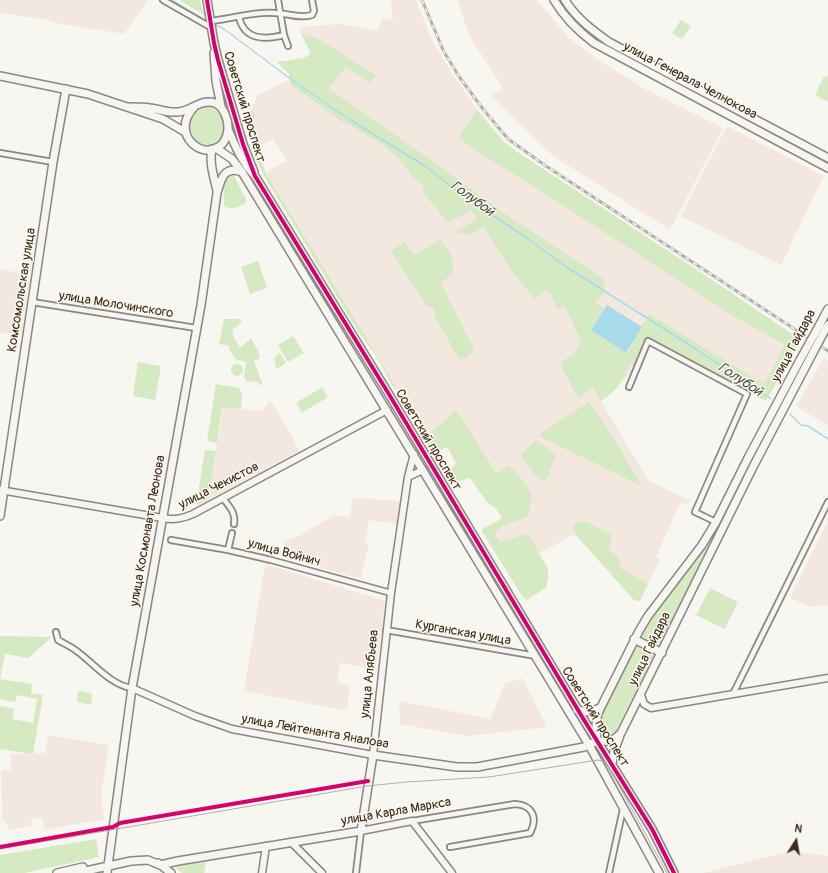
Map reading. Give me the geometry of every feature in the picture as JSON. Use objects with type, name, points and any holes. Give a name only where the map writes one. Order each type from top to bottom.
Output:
[{"type":"main road","name":"Советский проспект","points":[[207,0],[214,42],[216,81],[221,106]]},
{"type":"main road","name":"улица Генерала Челнокова","points":[[554,0],[570,22],[585,36],[609,52],[828,168]]},
{"type":"main road","name":"улица Генерала Челнокова","points":[[565,0],[580,19],[594,32],[609,42],[828,158]]},
{"type":"main road","name":"Советский проспект","points":[[214,42],[243,144],[255,176]]},
{"type":"main road","points":[[655,76],[654,72],[656,70],[662,70]]},
{"type":"main road","points":[[0,76],[88,94],[163,119],[185,132]]},
{"type":"main road","name":"Комсомольская улица","points":[[0,516],[2,491],[53,162],[66,89]]},
{"type":"main road","points":[[128,107],[178,112],[204,102],[214,103],[221,106],[225,113],[228,129],[222,144],[214,149],[204,150],[189,142],[185,132],[188,116],[190,111],[195,106]]},
{"type":"main road","name":"Советский проспект","points":[[228,129],[247,167],[255,176],[386,390],[578,710],[652,829],[674,873]]},
{"type":"main road","name":"Советский проспект","points":[[214,149],[232,159],[242,172],[589,744],[660,873]]},
{"type":"main road","name":"улица Космонавта Леонова","points":[[214,149],[210,156],[217,194]]},
{"type":"main road","name":"улица Космонавта Леонова","points":[[108,867],[132,688],[196,328],[217,194],[221,178],[229,170],[242,172]]},
{"type":"main road","name":"улица Гайдара","points":[[597,741],[597,719],[600,708],[634,639],[648,616],[702,546],[716,522],[748,458],[824,327],[828,309]]},
{"type":"main road","name":"улица Гайдара","points":[[612,764],[614,752],[621,733],[662,653],[804,362]]},
{"type":"main road","points":[[634,639],[662,653]]},
{"type":"main road","points":[[578,710],[590,712],[600,708]]},
{"type":"main road","points":[[597,741],[607,742],[614,740],[621,733]]},
{"type":"main road","name":"улица Лейтенанта Яналова","points":[[373,755],[457,767],[477,767],[570,749],[597,741]]},
{"type":"main road","name":"улица Алябьева","points":[[361,830],[373,755]]},
{"type":"main road","name":"улица Карла Маркса","points":[[77,873],[140,860],[148,860],[160,865],[178,860],[361,830]]},
{"type":"main road","points":[[160,865],[170,873]]},
{"type":"main road","name":"улица Карла Маркса","points":[[57,873],[108,867]]},
{"type":"street","points":[[163,0],[211,23],[239,16],[260,13],[280,14],[300,18],[312,15],[314,11],[312,0]]},
{"type":"street","points":[[278,0],[281,26],[288,46]]},
{"type":"street","points":[[239,16],[243,28],[256,36],[269,38],[284,35]]},
{"type":"street","points":[[0,153],[53,162]]},
{"type":"street","name":"улица Молочинского","points":[[32,302],[196,328]]},
{"type":"street","points":[[629,387],[648,341],[747,394],[695,512],[716,522]]},
{"type":"street","name":"улица Чекистов","points":[[2,491],[172,520],[189,516],[387,410]]},
{"type":"street","name":"улица Алябьева","points":[[373,755],[391,593],[408,477],[414,454]]},
{"type":"street","points":[[408,477],[423,470]]},
{"type":"street","points":[[223,498],[234,512],[234,524]]},
{"type":"street","points":[[732,694],[828,502]]},
{"type":"street","points":[[228,550],[232,533]]},
{"type":"street","name":"улица Войнич","points":[[171,540],[228,550],[272,560],[391,593]]},
{"type":"street","name":"Курганская улица","points":[[386,630],[536,656]]},
{"type":"street","name":"улица Лейтенанта Яналова","points":[[56,632],[58,640],[74,649],[125,688],[132,688],[195,716],[232,729],[373,755]]},
{"type":"street","points":[[641,695],[644,704],[651,708],[828,678]]},
{"type":"street","name":"улица Карла Маркса","points":[[361,830],[515,804],[522,804],[532,811],[533,822],[530,833],[450,846]]},
{"type":"street","points":[[609,873],[623,805]]},
{"type":"street","points":[[412,821],[452,873]]},
{"type":"street","name":"улица Алябьева","points":[[356,873],[361,830]]},
{"type":"street","points":[[291,842],[322,873]]},
{"type":"street","points":[[262,873],[266,846]]},
{"type":"shaded area","points":[[0,0],[148,0],[124,34],[50,22],[50,20],[0,13]]},
{"type":"shaded area","points":[[391,0],[416,0],[432,40],[453,75],[477,109],[464,130],[798,342],[778,381],[763,399],[648,337],[632,372],[601,401],[649,481],[690,501],[687,504],[680,503],[656,557],[660,559],[640,601],[634,600],[575,534],[509,570],[483,531],[502,518],[452,437],[432,450],[393,387],[395,385],[266,173],[287,160],[273,139],[254,149],[254,105],[257,96],[289,80],[289,74],[277,62],[304,58],[311,54],[301,33],[300,27],[341,24],[376,31],[383,18],[393,21]]},
{"type":"shaded area","points":[[457,0],[537,0],[568,37],[603,63],[645,89],[723,128],[670,230],[553,156],[491,96],[503,88],[469,35]]},
{"type":"shaded area","points":[[727,126],[824,176],[781,265],[681,216]]},
{"type":"shaded area","points":[[0,269],[30,275],[21,333],[0,333]]},
{"type":"shaded area","points":[[824,358],[828,361],[828,426],[796,406]]},
{"type":"shaded area","points":[[270,400],[291,434],[299,451],[208,500],[223,407],[263,411]]},
{"type":"shaded area","points":[[353,498],[401,501],[397,524],[369,520],[365,542],[369,543],[361,579],[282,557],[285,542],[303,534],[333,516],[350,517]]},
{"type":"shaded area","points":[[828,520],[828,605],[810,607],[790,598]]},
{"type":"shaded area","points":[[265,564],[385,601],[376,669],[340,663],[337,682],[350,686],[347,711],[244,691]]},
{"type":"shaded area","points":[[522,678],[547,727],[468,736],[400,724],[399,701],[491,719],[504,684]]},
{"type":"shaded area","points":[[48,735],[109,745],[101,796],[104,819],[44,830],[42,818],[31,819],[32,826],[10,830],[2,818],[1,771],[11,770],[11,754],[45,753]]},
{"type":"shaded area","points":[[790,851],[828,856],[828,873],[702,873]]},
{"type":"green space","points":[[179,0],[200,0],[204,15]]},
{"type":"green space","points":[[681,20],[691,26],[682,39],[672,33]]},
{"type":"green space","points":[[301,33],[318,39],[376,75],[370,83],[346,67],[328,88],[441,167],[502,212],[604,279],[603,296],[595,302],[605,308],[591,330],[626,353],[626,356],[649,314],[764,384],[785,345],[728,313],[469,146],[459,137],[477,109],[503,141],[516,151],[801,340],[766,401],[648,337],[634,367],[631,363],[623,380],[611,394],[600,401],[593,387],[578,398],[560,363],[575,353],[581,341],[565,307],[557,309],[551,295],[545,290],[535,299],[513,273],[483,227],[470,235],[455,232],[477,219],[471,210],[448,223],[422,191],[425,187],[414,178],[399,159],[380,143],[341,121],[291,85],[289,74],[277,62],[304,58],[311,54]]},
{"type":"green space","points":[[828,74],[828,102],[815,95],[824,76],[826,77]]},
{"type":"green space","points":[[254,105],[254,149],[266,173],[395,385],[393,387],[375,354],[359,333],[263,174],[250,141],[249,125]]},
{"type":"green space","points":[[207,106],[220,113],[225,126],[222,136],[218,142],[206,145],[195,139],[191,133],[190,126],[192,115],[195,111],[199,108]]},
{"type":"green space","points":[[231,174],[234,176],[246,199],[246,203],[238,207],[230,208],[224,206],[223,179]]},
{"type":"green space","points":[[440,240],[452,255],[453,273],[441,283],[474,349],[466,359],[459,359],[435,317],[434,310],[427,306],[391,251],[405,242],[414,255]]},
{"type":"green space","points":[[258,261],[267,288],[250,294],[241,267]]},
{"type":"green space","points":[[237,318],[242,321],[233,330],[233,336],[240,348],[251,338],[259,353],[260,359],[254,360],[263,386],[257,382],[246,381],[244,376],[246,362],[235,359],[229,349],[230,346],[219,344],[224,319]]},
{"type":"green space","points":[[293,336],[304,353],[288,362],[278,345]]},
{"type":"green space","points":[[280,353],[286,363],[276,368],[274,358]]},
{"type":"green space","points":[[138,362],[161,366],[155,400],[133,396]]},
{"type":"green space","points":[[237,364],[241,366],[243,370],[241,374],[237,376],[233,374],[231,370],[233,366]]},
{"type":"green space","points":[[216,384],[239,388],[242,393],[241,409],[222,407],[217,443],[207,441]]},
{"type":"green space","points":[[322,387],[328,397],[302,413],[296,403]]},
{"type":"green space","points":[[589,402],[606,426],[642,486],[541,437],[540,434]]},
{"type":"green space","points":[[454,411],[457,411],[496,473],[509,465],[528,487],[532,498],[528,516],[498,529],[495,533],[500,543],[527,534],[534,543],[548,568],[547,587],[527,600],[522,596],[481,530],[502,518],[497,509],[487,502],[470,478],[454,483],[447,472],[456,463],[447,447],[437,452],[432,450],[425,438],[444,422]]},
{"type":"green space","points":[[536,440],[556,455],[545,482],[536,476],[521,455]]},
{"type":"green space","points":[[205,450],[216,451],[208,500],[196,506]]},
{"type":"green space","points":[[579,521],[587,522],[612,535],[609,550],[619,558],[620,568],[648,584],[640,601],[634,600],[575,534],[573,525]]},
{"type":"green space","points":[[709,541],[712,542],[661,644],[656,646],[644,640],[641,634]]},
{"type":"green space","points":[[710,588],[738,602],[725,629],[696,615]]},
{"type":"green space","points":[[0,636],[52,637],[28,658],[5,654],[0,679]]},
{"type":"green space","points":[[636,644],[655,653],[616,731],[612,736],[601,726],[603,708]]},
{"type":"green space","points":[[0,679],[32,684],[31,693],[43,695],[33,754],[0,749],[0,706],[14,709],[13,719],[33,723],[37,699],[17,695],[15,702],[0,699]]},
{"type":"green space","points":[[78,692],[91,693],[91,705],[77,702]]},
{"type":"green space","points":[[96,839],[99,857],[25,873],[0,873],[0,855]]},
{"type":"green space","points":[[206,862],[204,873],[182,873],[176,868],[177,866]]},
{"type":"water","points":[[607,305],[642,327],[626,353],[591,330]]},
{"type":"waterway","name":"Голубой","points":[[172,0],[208,22]]},
{"type":"waterway","name":"Голубой","points":[[214,24],[224,29],[300,86],[349,119],[428,168],[463,196],[524,236],[565,266],[702,353],[771,399]]},
{"type":"waterway","name":"Голубой","points":[[790,414],[801,425],[808,426],[828,439]]},
{"type":"tram line","points":[[0,849],[367,786],[489,777],[598,760],[605,762],[608,766],[667,873]]},
{"type":"railway","points":[[422,0],[444,52],[460,78],[508,139],[546,166],[828,351]]},
{"type":"cycle path","points":[[207,0],[218,60],[243,144],[255,176],[390,396],[584,720],[652,829],[674,873]]},
{"type":"cycle path","points":[[0,847],[113,827],[120,823],[368,781]]}]
